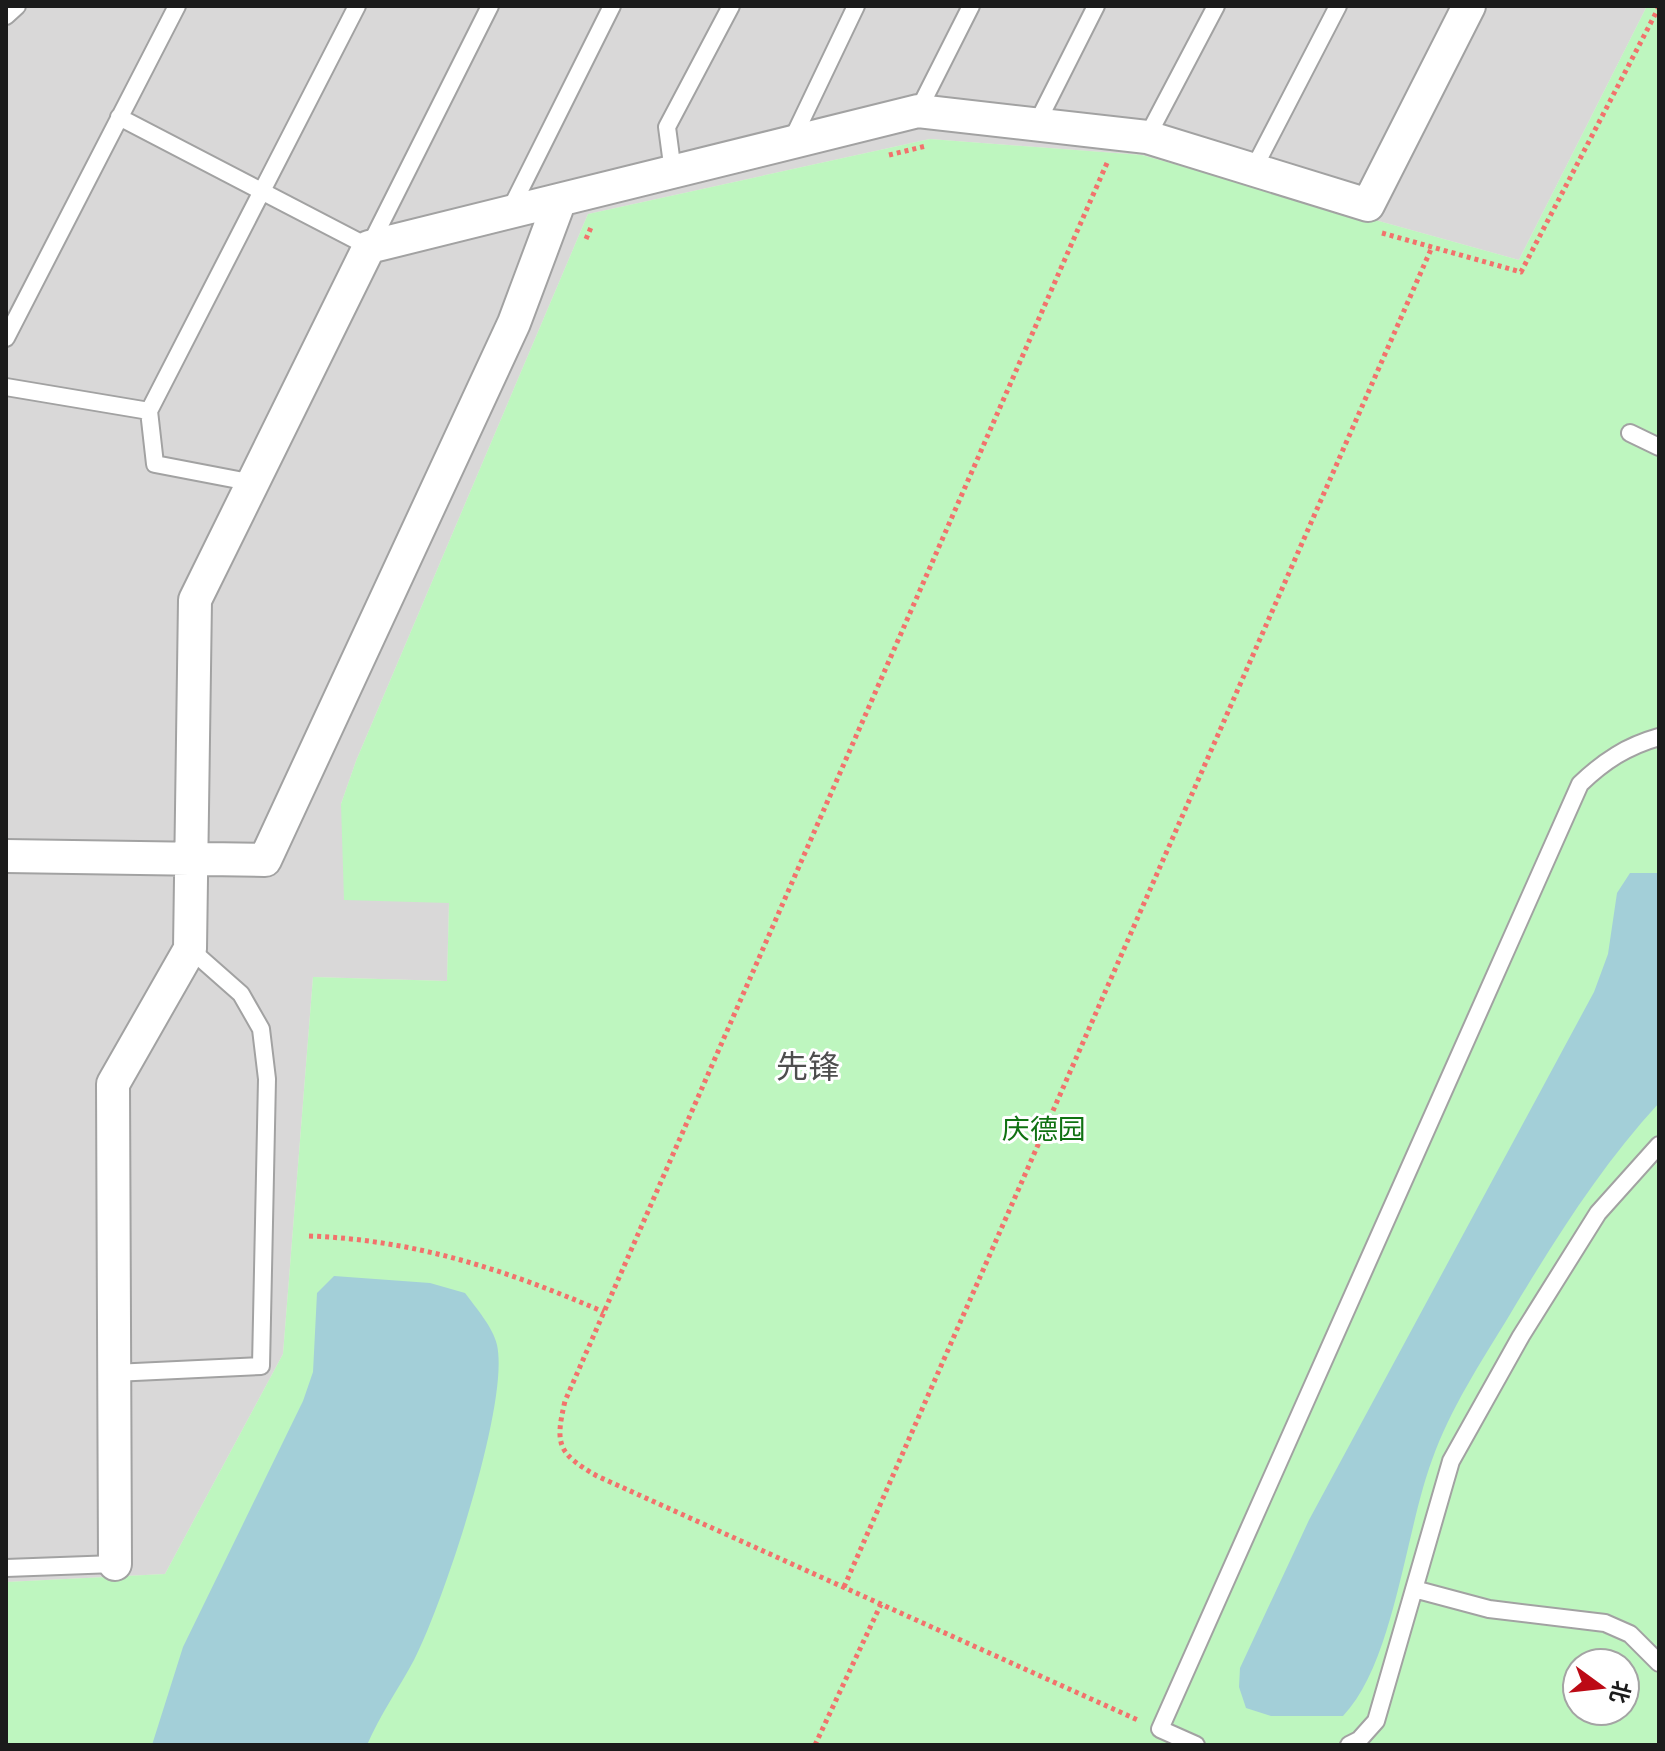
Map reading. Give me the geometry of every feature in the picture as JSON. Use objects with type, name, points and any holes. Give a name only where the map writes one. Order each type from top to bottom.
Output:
[{"type":"street","points":[[115,1564],[113,1084],[190,949],[195,600],[369,247],[918,111],[1147,137],[1368,205],[1469,6]]},
{"type":"street","points":[[6,856],[265,860],[514,323],[560,200]]},
{"type":"lane","points":[[6,16],[17,6]]},
{"type":"lane","points":[[6,338],[177,6]]},
{"type":"lane","points":[[254,483],[155,464],[149,411],[357,6]]},
{"type":"lane","points":[[119,117],[369,247],[490,6]]},
{"type":"lane","points":[[509,212],[612,6]]},
{"type":"lane","points":[[673,172],[667,127],[731,6]]},
{"type":"lane","points":[[791,143],[856,6]]},
{"type":"lane","points":[[918,111],[971,6]]},
{"type":"lane","points":[[1036,125],[1096,6]]},
{"type":"lane","points":[[1147,137],[1216,6]]},
{"type":"lane","points":[[1254,168],[1338,6]]},
{"type":"lane","points":[[6,387],[149,411]]},
{"type":"lane","points":[[1630,433],[1659,447]]},
{"type":"lane","points":[[1196,1745],[1160,1729],[1580,784],[1601,764],[1631,745],[1659,737]]},
{"type":"lane","points":[[114,1373],[261,1366],[267,1079],[261,1029],[241,994],[190,949]]},
{"type":"lane","points":[[1349,1745],[1359,1740],[1376,1721],[1451,1461],[1521,1336],[1598,1213],[1659,1145]]},
{"type":"lane","points":[[6,1568],[115,1564]]},
{"type":"lane","points":[[1414,1589],[1489,1609],[1605,1623],[1630,1634],[1659,1663]]},
{"type":"path","points":[[1107,162],[565,1401],[559,1445],[573,1462],[1160,1729]]},
{"type":"path","points":[[844,1587],[1432,247]]},
{"type":"path","points":[[309,1236],[362,1238],[456,1256],[538,1284],[604,1312]]},
{"type":"path","points":[[815,1745],[881,1604]]},
{"type":"shaded area","points":[[6,6],[1647,6],[1519,260],[1142,155],[930,139],[588,214],[356,761],[341,804],[449,903],[447,981],[313,977],[283,1354],[165,1574],[6,1582]]},
{"type":"green space","name":"庆德园","points":[[1647,6],[1659,6],[1659,1745],[6,1745],[6,1582],[165,1574],[283,1354],[313,977],[447,981],[449,903],[344,900],[341,804],[356,761],[588,214],[930,139],[1142,155],[1519,260]]},
{"type":"water","points":[[1630,873],[1659,873],[1659,1103],[1637,1127],[1579,1205],[1457,1404],[1432,1460],[1386,1631],[1375,1664],[1360,1693],[1343,1716],[1271,1716],[1246,1708],[1239,1687],[1240,1668],[1309,1520],[1594,992],[1608,954],[1617,893]]},
{"type":"water","points":[[334,1276],[430,1283],[465,1293],[495,1338],[498,1373],[494,1411],[471,1503],[441,1595],[414,1660],[367,1745],[152,1745],[183,1647],[303,1401],[313,1372],[317,1293]]},
{"type":"district","name":"先锋","points":[[808,1067]]}]
